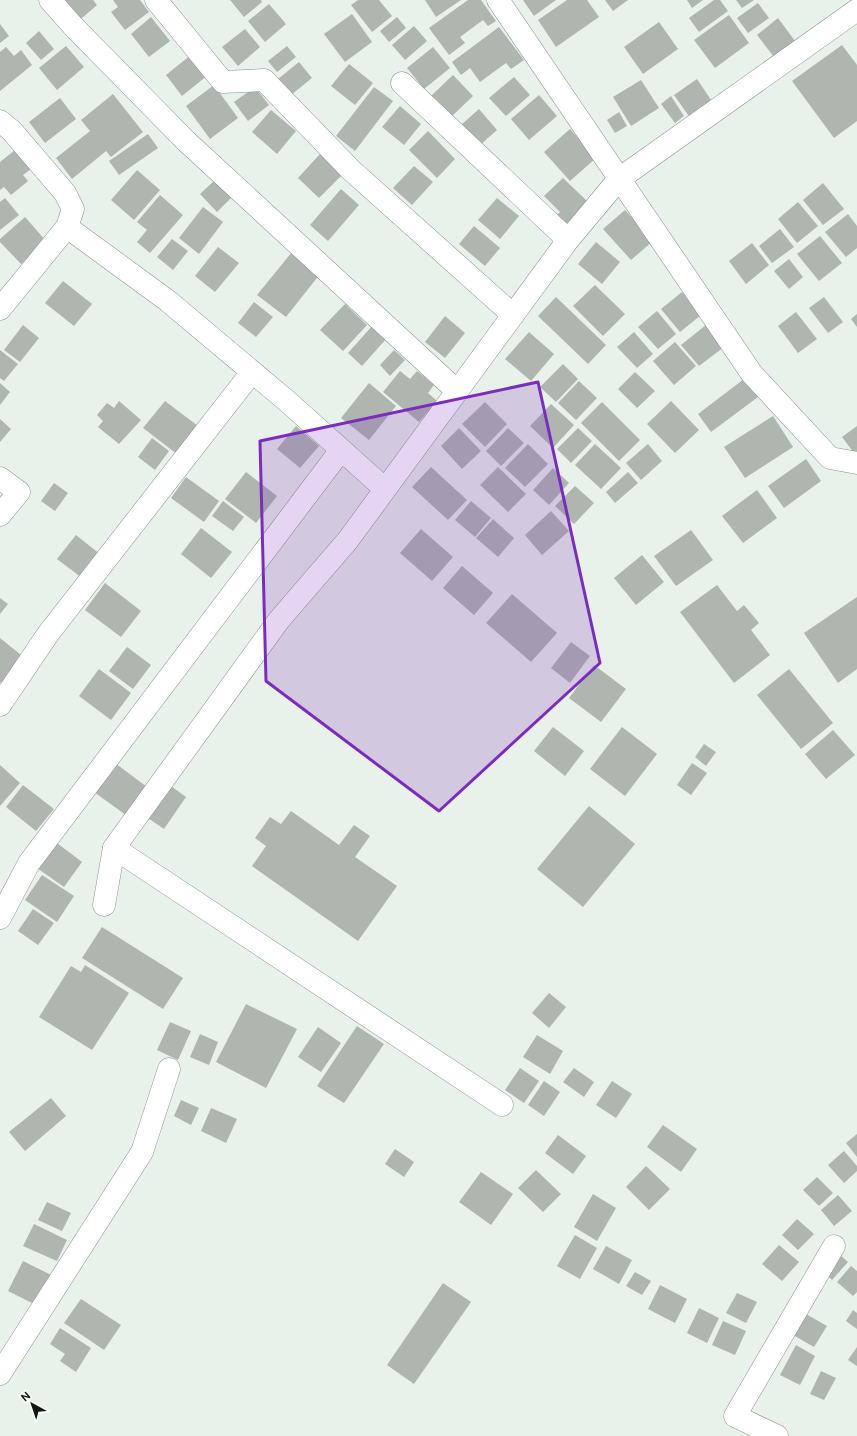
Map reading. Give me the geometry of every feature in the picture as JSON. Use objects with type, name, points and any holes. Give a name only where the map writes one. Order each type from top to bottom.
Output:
[{"type":"street","points":[[50,0],[73,26],[186,140],[457,391]]},
{"type":"street","points":[[156,0],[223,82],[264,80],[351,170],[513,315]]},
{"type":"street","points":[[498,0],[618,179],[752,374],[830,458],[857,463]]},
{"type":"street","points":[[104,905],[114,848],[279,620],[348,540],[568,240],[618,179],[857,10]]},
{"type":"street","points":[[402,83],[568,240]]},
{"type":"street","points":[[0,121],[12,131],[65,192],[73,209],[67,227],[0,309]]},
{"type":"street","points":[[67,227],[168,301],[252,372],[385,489]]},
{"type":"street","points":[[0,705],[48,634],[252,372]]},
{"type":"street","points":[[0,918],[29,863],[341,450]]},
{"type":"street","points":[[0,478],[19,492],[0,515]]},
{"type":"street","points":[[114,848],[502,1105]]},
{"type":"street","points":[[0,1374],[142,1152],[169,1069]]},
{"type":"street","points":[[778,1436],[735,1416],[834,1246]]},
{"type":"highlighted area","points":[[538,382],[600,663],[439,811],[266,681],[260,441]]},
{"type":"building","points":[[53,0],[93,0],[97,5],[75,24]]},
{"type":"building","points":[[113,0],[140,0],[149,12],[125,30],[111,12],[118,7]]},
{"type":"building","points":[[230,0],[261,0],[262,2],[244,17]]},
{"type":"building","points":[[358,0],[379,0],[392,16],[372,32],[351,5]]},
{"type":"building","points":[[425,0],[461,0],[436,17]]},
{"type":"building","points":[[468,0],[481,0],[496,21],[488,26],[483,20],[460,37],[465,43],[449,55],[429,28]]},
{"type":"building","points":[[523,0],[556,0],[534,16]]},
{"type":"building","points":[[567,0],[587,0],[599,17],[556,47],[538,20]]},
{"type":"building","points":[[605,0],[628,0],[613,11]]},
{"type":"building","points":[[687,0],[703,0],[692,8]]},
{"type":"building","points":[[714,0],[720,0],[728,11],[699,32],[689,18]]},
{"type":"building","points":[[736,0],[754,0],[742,8]]},
{"type":"building","points":[[758,3],[769,18],[748,33],[737,18]]},
{"type":"building","points":[[269,4],[286,24],[265,42],[248,21]]},
{"type":"building","points":[[352,14],[372,42],[345,62],[324,34]]},
{"type":"building","points":[[729,15],[749,43],[715,68],[694,40]]},
{"type":"building","points":[[151,17],[170,41],[149,57],[131,34]]},
{"type":"building","points":[[397,17],[406,28],[389,42],[380,31]]},
{"type":"building","points":[[778,18],[798,45],[777,61],[757,35]]},
{"type":"building","points":[[659,22],[678,49],[643,74],[624,47]]},
{"type":"building","points":[[0,24],[9,36],[0,43]]},
{"type":"building","points":[[414,26],[427,41],[405,60],[392,45]]},
{"type":"building","points":[[499,27],[524,60],[511,69],[506,63],[480,82],[470,68],[461,75],[452,62]]},
{"type":"building","points":[[245,29],[260,47],[238,66],[222,47]]},
{"type":"building","points":[[39,31],[54,49],[41,60],[26,43]]},
{"type":"building","points":[[842,45],[857,65],[857,121],[834,138],[792,81]]},
{"type":"building","points":[[66,46],[84,67],[57,90],[39,68]]},
{"type":"building","points":[[287,46],[296,57],[277,72],[268,61]]},
{"type":"building","points":[[6,47],[14,56],[21,50],[32,65],[0,91],[0,52]]},
{"type":"building","points":[[433,47],[450,68],[424,89],[407,68]]},
{"type":"building","points":[[192,54],[208,75],[182,96],[166,75]]},
{"type":"building","points":[[299,62],[312,78],[291,95],[278,79]]},
{"type":"building","points":[[349,64],[373,83],[355,105],[331,86]]},
{"type":"building","points":[[453,75],[473,96],[450,118],[431,96]]},
{"type":"building","points":[[514,77],[530,95],[506,116],[489,98]]},
{"type":"building","points":[[697,79],[715,106],[693,122],[674,95]]},
{"type":"building","points":[[641,80],[659,108],[631,126],[613,97]]},
{"type":"building","points":[[214,85],[238,118],[210,139],[186,106]]},
{"type":"building","points":[[255,87],[269,105],[248,121],[234,102]]},
{"type":"building","points":[[374,87],[393,101],[355,151],[336,136]]},
{"type":"building","points":[[113,94],[143,132],[111,157],[106,151],[72,179],[56,158],[90,131],[81,120]]},
{"type":"building","points":[[539,95],[557,116],[529,140],[511,119]]},
{"type":"building","points":[[671,96],[684,116],[675,123],[661,104]]},
{"type":"building","points":[[60,98],[76,119],[45,143],[29,122]]},
{"type":"building","points":[[400,106],[421,124],[404,145],[382,127]]},
{"type":"building","points":[[479,109],[497,130],[479,146],[461,125]]},
{"type":"building","points":[[271,110],[296,131],[277,154],[252,132]]},
{"type":"building","points":[[619,112],[627,126],[615,133],[607,120]]},
{"type":"building","points":[[570,129],[596,158],[570,181],[544,152]]},
{"type":"building","points":[[428,131],[455,159],[437,178],[409,150]]},
{"type":"building","points":[[148,134],[158,148],[119,175],[109,161]]},
{"type":"building","points":[[15,150],[31,169],[23,175],[28,181],[11,195],[4,187],[0,190],[0,162]]},
{"type":"building","points":[[320,154],[342,175],[319,198],[298,178]]},
{"type":"building","points":[[414,166],[433,182],[412,205],[393,188]]},
{"type":"building","points":[[137,170],[160,190],[134,220],[111,200]]},
{"type":"building","points":[[563,178],[588,202],[564,226],[555,217],[560,212],[544,196]]},
{"type":"building","points":[[216,179],[232,197],[217,212],[200,194]]},
{"type":"building","points":[[823,183],[844,209],[823,225],[803,200]]},
{"type":"building","points":[[341,189],[359,205],[328,241],[310,225]]},
{"type":"building","points":[[160,195],[183,215],[150,253],[137,242],[147,230],[137,222]]},
{"type":"building","points":[[5,198],[19,215],[0,230],[0,202]]},
{"type":"building","points":[[497,198],[519,216],[500,239],[478,220]]},
{"type":"building","points":[[798,202],[818,226],[797,243],[778,219]]},
{"type":"building","points":[[203,207],[223,222],[199,254],[179,238]]},
{"type":"building","points":[[625,210],[653,241],[631,260],[603,229]]},
{"type":"building","points":[[848,214],[857,226],[857,248],[846,257],[825,232]]},
{"type":"building","points":[[25,217],[46,241],[21,264],[0,242],[0,239]]},
{"type":"building","points":[[474,226],[500,248],[485,266],[459,244]]},
{"type":"building","points":[[780,229],[794,247],[772,263],[759,246]]},
{"type":"building","points":[[820,236],[842,263],[819,281],[797,254]]},
{"type":"building","points":[[172,239],[188,251],[173,270],[157,257]]},
{"type":"building","points":[[596,242],[620,262],[602,284],[578,264]]},
{"type":"building","points":[[752,243],[769,265],[746,284],[729,261]]},
{"type":"building","points":[[218,247],[239,263],[215,292],[195,276]]},
{"type":"building","points":[[292,252],[320,274],[286,317],[257,295]]},
{"type":"building","points":[[789,259],[803,277],[789,289],[774,271]]},
{"type":"building","points":[[63,281],[92,304],[74,326],[45,303]]},
{"type":"building","points":[[595,285],[625,314],[603,336],[573,306]]},
{"type":"building","points":[[682,292],[701,315],[680,332],[661,309]]},
{"type":"building","points":[[556,297],[606,345],[588,364],[538,316]]},
{"type":"building","points":[[824,297],[843,322],[828,333],[809,308]]},
{"type":"building","points":[[254,302],[273,317],[256,337],[238,323]]},
{"type":"building","points":[[345,304],[367,325],[343,351],[320,330]]},
{"type":"building","points":[[657,311],[676,334],[658,349],[638,327]]},
{"type":"building","points":[[796,312],[817,339],[798,353],[778,326]]},
{"type":"building","points":[[857,314],[857,327],[851,319]]},
{"type":"building","points":[[445,316],[465,333],[445,358],[425,342]]},
{"type":"building","points":[[23,325],[39,338],[20,362],[4,350]]},
{"type":"building","points":[[373,325],[387,338],[362,366],[348,353]]},
{"type":"building","points":[[706,325],[724,347],[699,366],[681,345]]},
{"type":"building","points":[[529,332],[554,354],[531,381],[505,359]]},
{"type":"building","points":[[634,332],[653,354],[637,368],[617,347]]},
{"type":"building","points":[[675,342],[696,366],[674,385],[653,361]]},
{"type":"building","points":[[0,350],[18,364],[4,381],[0,378]]},
{"type":"building","points":[[394,350],[405,360],[390,376],[380,365]]},
{"type":"building","points":[[563,364],[578,379],[556,402],[540,387]]},
{"type":"building","points":[[400,371],[410,379],[417,371],[434,385],[428,393],[437,401],[419,422],[383,392]]},
{"type":"building","points":[[635,372],[655,391],[637,408],[618,389]]},
{"type":"building","points":[[744,379],[758,397],[711,432],[698,414]]},
{"type":"building","points":[[579,381],[597,398],[576,420],[558,403]]},
{"type":"building","points":[[0,383],[10,392],[0,405]]},
{"type":"building","points":[[369,383],[396,406],[369,440],[341,418]]},
{"type":"building","points":[[119,401],[141,420],[119,444],[98,427],[103,421],[97,415],[107,403],[114,408]]},
{"type":"building","points":[[165,401],[198,426],[177,454],[143,428]]},
{"type":"building","points":[[671,401],[699,430],[675,453],[647,424]]},
{"type":"building","points":[[485,402],[507,424],[485,447],[462,424]]},
{"type":"building","points":[[602,402],[640,440],[619,461],[581,423]]},
{"type":"building","points":[[551,404],[574,425],[553,448],[530,426]]},
{"type":"building","points":[[773,416],[793,447],[745,478],[724,447]]},
{"type":"building","points":[[0,419],[11,429],[0,442]]},
{"type":"building","points":[[296,426],[319,446],[300,468],[277,449]]},
{"type":"building","points":[[857,426],[857,457],[842,437]]},
{"type":"building","points":[[459,428],[481,451],[462,469],[441,446]]},
{"type":"building","points":[[508,428],[524,443],[501,466],[486,451]]},
{"type":"building","points":[[578,428],[592,441],[571,463],[557,449]]},
{"type":"building","points":[[152,438],[169,451],[155,470],[138,457]]},
{"type":"building","points":[[528,444],[548,464],[525,487],[505,468]]},
{"type":"building","points":[[595,444],[621,468],[601,489],[575,465]]},
{"type":"building","points":[[648,444],[662,461],[641,480],[626,463]]},
{"type":"building","points":[[806,459],[821,481],[784,508],[768,486]]},
{"type":"building","points":[[431,467],[467,500],[448,520],[412,487]]},
{"type":"building","points":[[498,467],[526,494],[508,512],[480,485]]},
{"type":"building","points":[[553,468],[569,483],[549,505],[533,490]]},
{"type":"building","points":[[246,472],[277,496],[256,523],[225,499]]},
{"type":"building","points":[[628,472],[638,483],[615,503],[606,492]]},
{"type":"building","points":[[186,477],[219,501],[204,522],[171,498]]},
{"type":"building","points":[[54,483],[68,493],[55,511],[41,501]]},
{"type":"building","points":[[575,486],[594,503],[574,524],[555,506]]},
{"type":"building","points":[[757,490],[777,518],[743,543],[722,516]]},
{"type":"building","points":[[223,501],[244,517],[233,531],[212,516]]},
{"type":"building","points":[[471,501],[491,518],[475,537],[455,520]]},
{"type":"building","points":[[551,511],[569,531],[542,555],[525,535]]},
{"type":"building","points":[[493,519],[514,538],[498,557],[476,538]]},
{"type":"building","points":[[201,528],[232,552],[211,578],[181,554]]},
{"type":"building","points":[[421,529],[453,557],[432,581],[400,553]]},
{"type":"building","points":[[691,530],[713,560],[676,586],[654,556]]},
{"type":"building","points":[[76,535],[101,555],[82,578],[57,559]]},
{"type":"building","points":[[642,555],[664,582],[636,605],[614,578]]},
{"type":"building","points":[[462,566],[493,593],[474,615],[443,588]]},
{"type":"building","points":[[105,583],[141,611],[121,637],[85,610]]},
{"type":"building","points":[[717,585],[737,611],[744,605],[759,623],[751,630],[770,655],[734,683],[680,612]]},
{"type":"building","points":[[512,594],[557,633],[531,662],[486,623]]},
{"type":"building","points":[[857,597],[857,669],[838,683],[804,633]]},
{"type":"building","points":[[0,598],[8,604],[0,614]]},
{"type":"building","points":[[0,638],[26,659],[4,685],[0,682]]},
{"type":"building","points":[[571,642],[590,656],[570,683],[551,668]]},
{"type":"building","points":[[127,647],[151,665],[133,689],[109,671]]},
{"type":"building","points":[[594,665],[626,689],[601,722],[569,698]]},
{"type":"building","points":[[99,669],[131,693],[111,720],[79,696]]},
{"type":"building","points":[[789,669],[833,723],[801,749],[757,695]]},
{"type":"building","points":[[553,727],[584,751],[565,776],[534,751]]},
{"type":"building","points":[[622,727],[657,754],[625,796],[590,769]]},
{"type":"building","points":[[833,730],[855,755],[826,779],[805,754]]},
{"type":"building","points":[[704,744],[716,752],[706,766],[695,757]]},
{"type":"building","points":[[115,763],[151,790],[130,818],[94,792]]},
{"type":"building","points":[[692,763],[707,773],[691,795],[677,785]]},
{"type":"building","points":[[0,765],[20,783],[0,806]]},
{"type":"building","points":[[164,781],[186,797],[164,829],[142,814]]},
{"type":"building","points":[[23,785],[54,809],[36,831],[6,807]]},
{"type":"building","points":[[589,806],[635,844],[583,907],[537,869]]},
{"type":"building","points":[[291,811],[339,845],[354,825],[370,836],[355,857],[397,886],[358,941],[252,866],[266,846],[255,838],[270,817],[281,824]]},
{"type":"building","points":[[57,843],[82,862],[64,887],[37,868]]},
{"type":"building","points":[[42,875],[74,896],[57,922],[25,900]]},
{"type":"building","points":[[33,909],[54,923],[38,945],[18,931]]},
{"type":"building","points":[[102,927],[183,978],[163,1009],[82,958]]},
{"type":"building","points":[[85,965],[129,993],[92,1050],[39,1017],[71,966],[81,972]]},
{"type":"building","points":[[549,993],[566,1007],[549,1028],[532,1013]]},
{"type":"building","points":[[246,1004],[297,1029],[266,1088],[216,1062]]},
{"type":"building","points":[[170,1022],[191,1031],[178,1060],[157,1050]]},
{"type":"building","points":[[357,1026],[384,1044],[344,1103],[317,1086]]},
{"type":"building","points":[[318,1027],[341,1043],[321,1072],[298,1057]]},
{"type":"building","points":[[200,1034],[218,1042],[209,1065],[190,1057]]},
{"type":"building","points":[[537,1035],[563,1051],[550,1074],[523,1057]]},
{"type":"building","points":[[520,1068],[539,1081],[524,1103],[505,1090]]},
{"type":"building","points":[[574,1068],[594,1082],[584,1097],[563,1082]]},
{"type":"building","points":[[544,1081],[560,1092],[544,1116],[528,1105]]},
{"type":"building","points":[[612,1081],[632,1094],[616,1118],[596,1105]]},
{"type":"building","points":[[51,1098],[66,1116],[25,1151],[9,1132]]},
{"type":"building","points":[[181,1100],[199,1108],[191,1125],[174,1116]]},
{"type":"building","points":[[211,1108],[237,1119],[226,1143],[201,1131]]},
{"type":"building","points":[[663,1125],[697,1149],[681,1172],[647,1147]]},
{"type":"building","points":[[857,1134],[857,1157],[846,1143]]},
{"type":"building","points":[[558,1135],[586,1156],[573,1174],[545,1153]]},
{"type":"building","points":[[395,1149],[414,1162],[404,1177],[385,1164]]},
{"type":"building","points":[[844,1151],[857,1166],[857,1171],[844,1183],[828,1165]]},
{"type":"building","points":[[646,1166],[670,1189],[649,1210],[626,1187]]},
{"type":"building","points":[[536,1170],[561,1194],[543,1212],[518,1188]]},
{"type":"building","points":[[481,1172],[513,1194],[491,1225],[459,1202]]},
{"type":"building","points":[[817,1177],[833,1193],[819,1206],[803,1190]]},
{"type":"building","points":[[593,1194],[616,1208],[597,1241],[574,1227]]},
{"type":"building","points":[[838,1195],[852,1211],[834,1226],[821,1210]]},
{"type":"building","points":[[47,1202],[71,1213],[62,1231],[38,1220]]},
{"type":"building","points":[[797,1219],[814,1234],[798,1250],[782,1235]]},
{"type":"building","points":[[34,1224],[67,1240],[57,1261],[23,1246]]},
{"type":"building","points":[[575,1235],[597,1248],[580,1279],[557,1266]]},
{"type":"building","points":[[779,1245],[799,1262],[782,1281],[762,1264]]},
{"type":"building","points":[[606,1246],[632,1260],[619,1284],[593,1269]]},
{"type":"building","points":[[839,1254],[848,1262],[832,1280],[823,1271]]},
{"type":"building","points":[[23,1261],[51,1275],[36,1305],[8,1291]]},
{"type":"building","points":[[851,1266],[857,1271],[857,1292],[853,1296],[837,1282]]},
{"type":"building","points":[[635,1272],[651,1281],[642,1295],[626,1286]]},
{"type":"building","points":[[443,1283],[471,1302],[414,1384],[387,1365]]},
{"type":"building","points":[[660,1285],[687,1299],[675,1323],[648,1309]]},
{"type":"building","points":[[737,1293],[757,1302],[746,1323],[726,1313]]},
{"type":"building","points":[[81,1299],[121,1325],[104,1350],[64,1323]]},
{"type":"building","points":[[699,1308],[719,1318],[707,1343],[687,1333]]},
{"type":"building","points":[[853,1310],[857,1313],[857,1329],[846,1321]]},
{"type":"building","points":[[806,1314],[827,1326],[814,1347],[793,1335]]},
{"type":"building","points":[[723,1321],[746,1331],[735,1355],[712,1345]]},
{"type":"building","points":[[60,1328],[91,1348],[76,1372],[60,1361],[65,1354],[50,1344]]},
{"type":"building","points":[[796,1345],[815,1356],[800,1385],[780,1375]]},
{"type":"building","points":[[857,1347],[857,1366],[848,1360]]},
{"type":"building","points":[[821,1371],[836,1378],[824,1400],[810,1394]]}]
